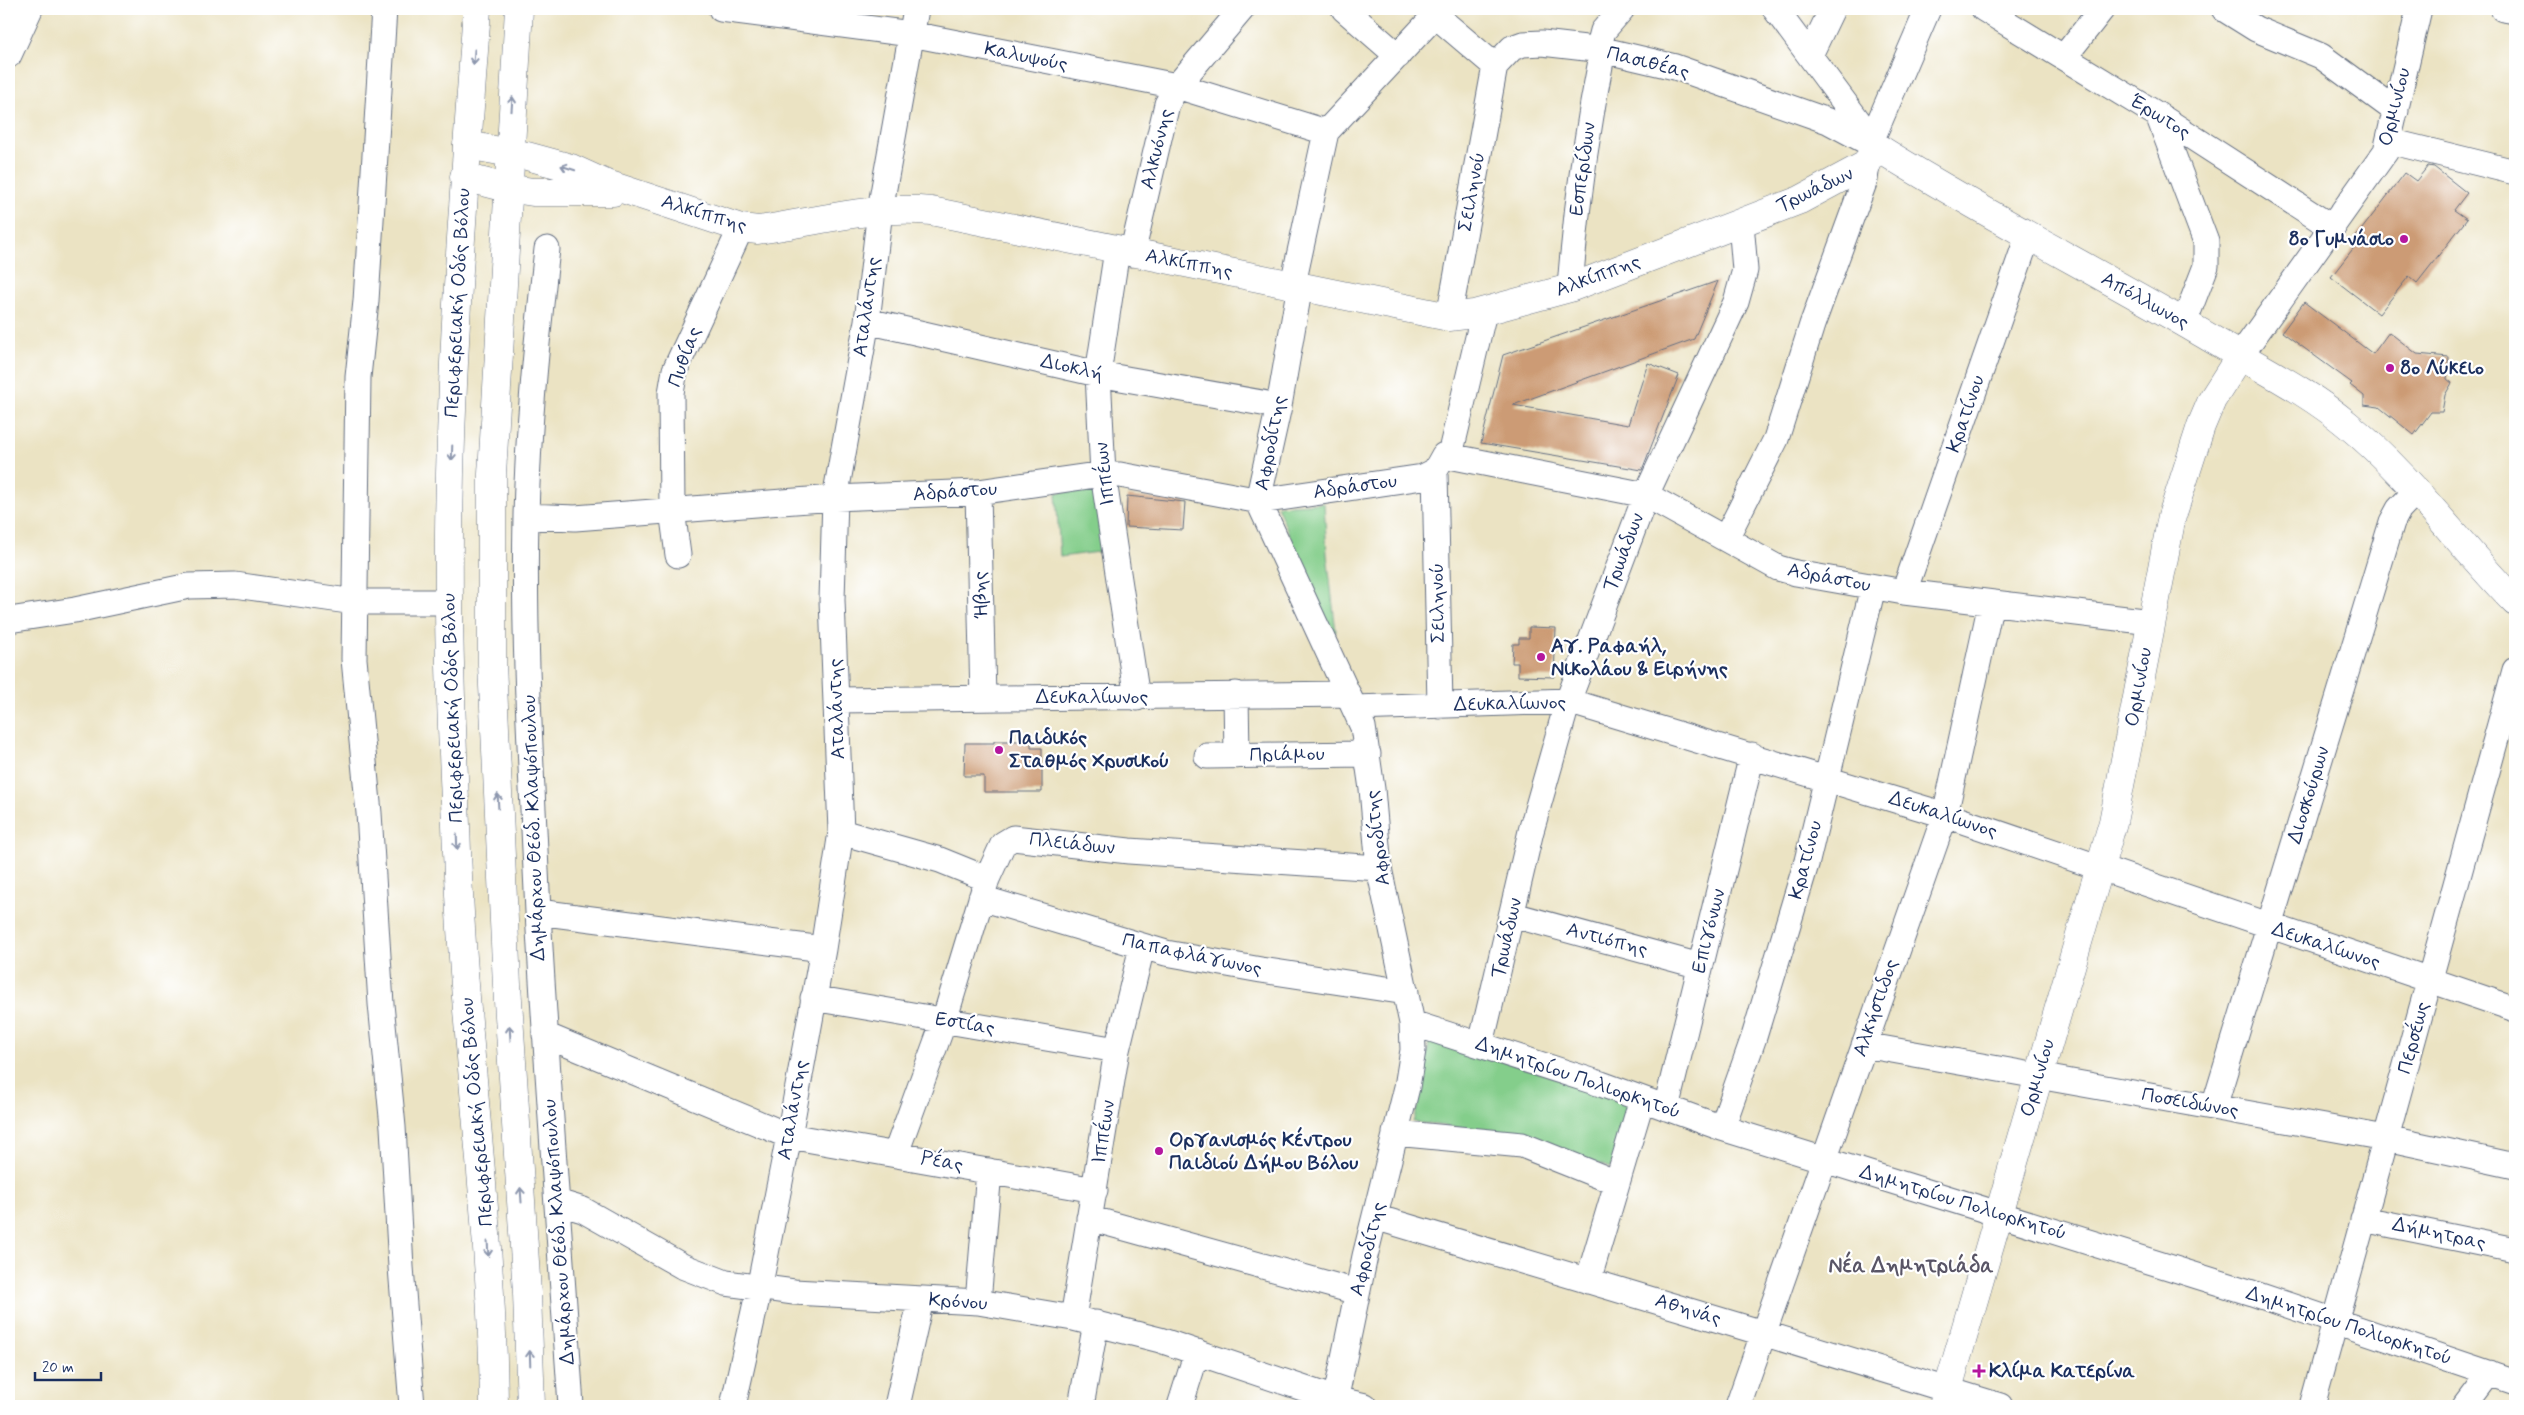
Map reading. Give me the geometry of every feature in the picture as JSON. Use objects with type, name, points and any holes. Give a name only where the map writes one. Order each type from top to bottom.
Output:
[{"type":"street","points":[[9,55],[30,9]]},
{"type":"street","points":[[384,9],[366,301],[358,377],[354,659],[369,813],[381,1004],[393,1127],[401,1267],[412,1406]]},
{"type":"street","name":"Περιφερειακή Οδός Βόλου","points":[[477,9],[464,177],[448,602],[458,857],[488,1244],[494,1406]]},
{"type":"street","name":"Περιφερειακή Οδός Βόλου","points":[[519,9],[509,152],[492,474],[492,664],[507,985],[527,1284],[531,1406]]},
{"type":"street","name":"Καλυψούς","points":[[721,9],[755,11],[911,34],[1177,86],[1326,132]]},
{"type":"street","name":"Αταλάντης","points":[[733,1406],[759,1289],[788,1136],[823,949],[841,832],[832,600],[835,498],[867,321],[880,210],[916,9]]},
{"type":"street","name":"Αλκυόνης","points":[[1124,252],[1163,115],[1177,86],[1242,9]]},
{"type":"street","points":[[1344,9],[1398,56]]},
{"type":"street","name":"Εσπερίδων","points":[[1570,288],[1574,225],[1603,31],[1622,9]]},
{"type":"street","name":"Απόλλωνος","points":[[1775,9],[1810,55],[1871,150],[2184,323],[2301,391],[2348,424],[2416,490],[2515,602]]},
{"type":"street","points":[[1810,55],[1832,9]]},
{"type":"street","points":[[1726,538],[1776,439],[1818,308],[1863,186],[1871,150],[1928,9]]},
{"type":"street","name":"Έρωτος","points":[[1984,9],[2158,115],[2333,228]]},
{"type":"street","points":[[2064,58],[2102,9]]},
{"type":"street","points":[[2224,9],[2256,29],[2321,56],[2396,111]]},
{"type":"street","name":"Ορμινίου","points":[[1946,1398],[2113,822],[2125,767],[2167,534],[2192,451],[2212,400],[2240,356],[2382,158],[2389,141],[2419,9]]},
{"type":"street","points":[[2503,9],[2515,11]]},
{"type":"street","points":[[1326,132],[1438,12],[1496,66]]},
{"type":"street","name":"Πασιθέας","points":[[1496,66],[1512,48],[1523,44],[1542,43],[1600,50],[1674,67],[1828,121],[1871,150]]},
{"type":"street","name":"Σειληνού","points":[[1449,317],[1496,66]]},
{"type":"street","points":[[2158,115],[2206,242],[2206,266],[2184,323]]},
{"type":"street","name":"Αφροδίτης","points":[[1326,132],[1297,285],[1279,406],[1260,492],[1260,502],[1352,701],[1368,754],[1379,868],[1412,1023],[1413,1050],[1357,1292],[1334,1402]]},
{"type":"street","points":[[2389,141],[2515,172]]},
{"type":"street","name":"Αλκίππης","points":[[467,145],[509,152],[571,168],[630,191],[741,228],[758,230],[880,210],[931,211],[1449,317],[1484,312],[1570,288],[1741,223]]},
{"type":"street","name":"Τρωάδων","points":[[1481,1044],[1513,915],[1531,831],[1568,701],[1646,495],[1736,302],[1745,270],[1741,223],[1817,192],[1871,150]]},
{"type":"street","points":[[464,177],[508,188],[534,192],[630,191]]},
{"type":"street","name":"Πυθίας","points":[[678,555],[672,510],[671,393],[675,370],[741,228]]},
{"type":"street","name":"Κρατίνου","points":[[1904,592],[2028,236]]},
{"type":"street","name":"Δημάρχου Θεόδ. Κλαψόπουλου","points":[[546,249],[532,390],[526,516],[526,597],[533,837],[571,1406]]},
{"type":"street","name":"Ιππέων","points":[[1124,252],[1098,374],[1103,474],[1137,698]]},
{"type":"street","name":"Σειληνού","points":[[1440,706],[1443,463],[1484,312]]},
{"type":"street","name":"Διοκλή","points":[[867,321],[1098,374],[1279,406]]},
{"type":"street","name":"Αδράστου","points":[[526,516],[574,518],[835,498],[978,492],[1103,474],[1120,475],[1260,502],[1423,477],[1443,463],[1646,495],[1778,568],[1796,574],[1904,592],[2151,622]]},
{"type":"street","name":"Διοσκούρων","points":[[2214,1108],[2392,522],[2399,509],[2416,490]]},
{"type":"street","name":"Ήβης","points":[[978,492],[983,698]]},
{"type":"street","points":[[9,620],[75,610],[190,586],[235,585],[355,602],[448,602]]},
{"type":"street","name":"Κρατίνου","points":[[1722,1128],[1783,945],[1827,777],[1873,587]]},
{"type":"street","name":"Αλκήστιδος","points":[[1738,1406],[1945,814],[1991,603]]},
{"type":"street","name":"Περσέως","points":[[2312,1406],[2515,670]]},
{"type":"street","points":[[1236,694],[1236,756]]},
{"type":"street","name":"Δευκαλίωνος","points":[[837,700],[1137,698],[1236,694],[1440,706],[1568,701],[1827,777],[1945,814],[2270,927],[2515,1009]]},
{"type":"street","name":"Πριάμου","points":[[1207,756],[1368,754]]},
{"type":"street","name":"Επιγόνων","points":[[1666,1108],[1752,755]]},
{"type":"street","name":"Παπαφλάγωνος","points":[[841,832],[940,860],[984,889],[1142,947],[1261,970],[1406,992]]},
{"type":"street","name":"Πλειάδων","points":[[896,1153],[944,1021],[984,889],[1003,844],[1013,838],[1129,851],[1379,868]]},
{"type":"street","points":[[538,912],[823,949]]},
{"type":"street","name":"Αντιόπης","points":[[1513,915],[1700,966]]},
{"type":"street","name":"Ιππέων","points":[[1081,1406],[1089,1218],[1117,1050],[1142,947]]},
{"type":"street","name":"Εστίας","points":[[813,998],[1117,1050]]},
{"type":"street","name":"Δημητρίου Πολιορκητού","points":[[1412,1023],[1481,1044],[1722,1128],[2335,1320],[2515,1382]]},
{"type":"street","name":"Ρέας","points":[[545,1035],[788,1136],[896,1153],[1095,1190]]},
{"type":"street","name":"Ποσειδώνος","points":[[1864,1045],[2386,1138],[2515,1166]]},
{"type":"street","points":[[1588,1280],[1642,1099]]},
{"type":"street","points":[[1395,1133],[1522,1145],[1617,1183]]},
{"type":"street","points":[[978,1302],[989,1171]]},
{"type":"street","name":"Κρόνου","points":[[557,1202],[583,1210],[653,1251],[705,1276],[726,1283],[759,1289],[978,1302],[1084,1321],[1197,1352],[1334,1402],[1365,1406]]},
{"type":"street","name":"Αθηνάς","points":[[1375,1217],[1763,1333],[1946,1398],[2000,1406]]},
{"type":"street","points":[[1089,1218],[1357,1292]]},
{"type":"street","name":"Δήμητρας","points":[[2363,1219],[2515,1250]]},
{"type":"street","points":[[897,1406],[921,1299]]},
{"type":"street","points":[[1180,1406],[1197,1352]]},
{"type":"street","points":[[2465,1406],[2490,1373]]},
{"type":"green space","points":[[1098,486],[1106,551],[1060,557],[1056,493]]},
{"type":"green space","points":[[1324,503],[1327,554],[1336,632],[1331,632],[1277,506]]},
{"type":"green space","points":[[1430,1037],[1631,1102],[1611,1168],[1515,1135],[1413,1122],[1420,1098]]},
{"type":"building","name":"8ο Γυμνάσιο","points":[[2428,166],[2434,167],[2467,193],[2454,210],[2467,219],[2417,283],[2409,276],[2379,314],[2331,277],[2359,241],[2355,238],[2405,173],[2416,181]]},
{"type":"building","points":[[1718,281],[1694,339],[1513,405],[1628,425],[1648,363],[1679,375],[1642,470],[1481,443],[1503,355]]},
{"type":"building","name":"8ο Λύκειο","points":[[2304,302],[2373,354],[2389,332],[2417,354],[2449,357],[2447,379],[2452,383],[2445,395],[2442,412],[2431,412],[2414,435],[2379,407],[2364,405],[2364,396],[2350,385],[2352,383],[2282,332]]},
{"type":"building","points":[[1127,496],[1185,502],[1183,530],[1126,527]]},
{"type":"building","name":"Αγ. Ραφαήλ, Νικολάου & Ειρήνης","points":[[1529,627],[1556,628],[1554,677],[1518,676],[1518,663],[1512,663],[1513,644],[1519,644],[1519,638],[1529,638]]},
{"type":"building","points":[[994,741],[1031,741],[1031,748],[1042,748],[1042,792],[984,792],[984,776],[964,776],[965,743],[994,743]]},
{"type":"place","name":"8ο Γυμνάσιο","points":[[2404,239]]},
{"type":"place","name":"8ο Λύκειο","points":[[2390,368]]},
{"type":"place","name":"Αγ. Ραφαήλ, Νικολάου & Ειρήνης","points":[[1541,657]]},
{"type":"place","name":"Παιδικός Σταθμός Χρυσικού","points":[[999,750]]},
{"type":"place","name":"Οργανισμός Κέντρου Παιδιού Δήμου Βόλου","points":[[1159,1151]]},
{"type":"place","name":"Κλίμα Κατερίνα","points":[[1979,1371]]},
{"type":"district","name":"Νέα Δημητριάδα","points":[[1911,1266]]}]
